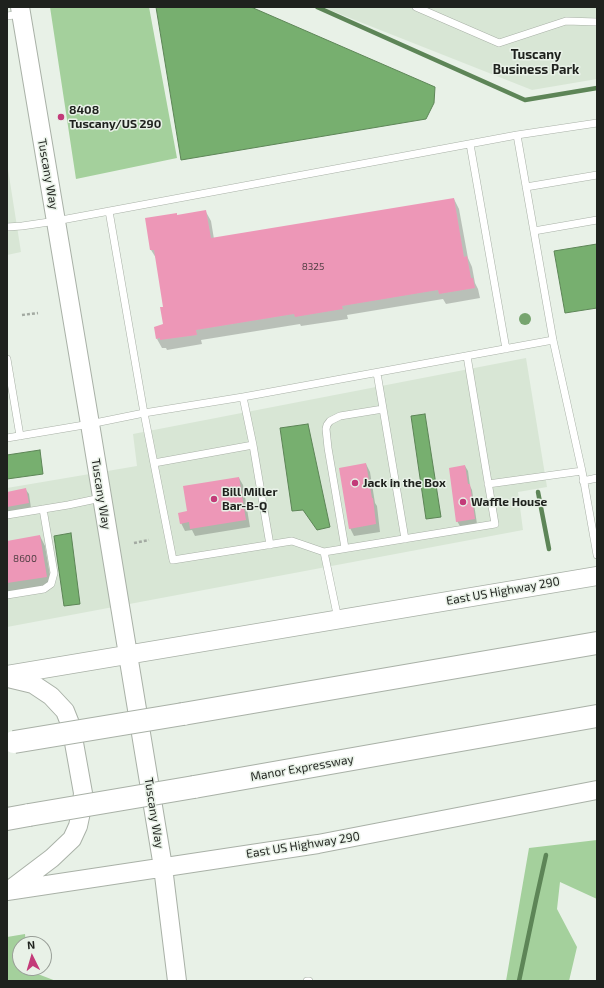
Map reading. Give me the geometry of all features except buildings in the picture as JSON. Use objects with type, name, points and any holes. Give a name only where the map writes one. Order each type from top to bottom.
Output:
[{"type":"highway","points":[[10,743],[597,643]]},
{"type":"highway","name":"Manor Expressway","points":[[7,819],[597,716]]},
{"type":"main road","name":"Tuscany Way","points":[[16,13],[56,221],[90,424],[162,867],[178,981]]},
{"type":"main road","name":"East US Highway 290","points":[[7,676],[597,576]]},
{"type":"main road","points":[[7,676],[33,684],[51,696],[65,711],[71,726],[83,793],[82,812],[72,839],[52,858],[8,891]]},
{"type":"main road","name":"East US Highway 290","points":[[8,891],[318,844],[597,790]]},
{"type":"lane","points":[[416,7],[499,43],[566,22],[597,22]]},
{"type":"lane","points":[[7,227],[56,221],[517,135],[597,123]]},
{"type":"lane","points":[[517,135],[553,340],[582,471],[597,555]]},
{"type":"lane","points":[[470,144],[506,349]]},
{"type":"lane","points":[[526,187],[597,175]]},
{"type":"lane","points":[[109,211],[144,413],[173,560],[292,541],[324,552],[495,524],[467,356]]},
{"type":"lane","points":[[534,231],[597,220]]},
{"type":"lane","points":[[7,438],[243,397],[553,340]]},
{"type":"lane","points":[[7,359],[20,436]]},
{"type":"lane","points":[[377,372],[405,539]]},
{"type":"lane","points":[[243,397],[270,545]]},
{"type":"lane","points":[[345,548],[328,448],[327,425],[330,421],[340,416],[383,408]]},
{"type":"lane","points":[[154,463],[253,446]]},
{"type":"lane","points":[[488,484],[582,471]]},
{"type":"lane","points":[[583,481],[597,478]]},
{"type":"lane","points":[[7,515],[102,498]]},
{"type":"lane","points":[[7,595],[44,589],[51,584],[54,573],[43,509]]},
{"type":"lane","points":[[324,552],[338,620]]},
{"type":"path","points":[[22,315],[38,312]]},
{"type":"path","points":[[134,543],[150,540]]},
{"type":"shaded area","points":[[50,7],[149,7],[177,158],[76,179]]},
{"type":"shaded area","points":[[156,7],[251,7],[435,87],[434,103],[426,119],[181,160]]},
{"type":"shaded area","points":[[322,7],[597,7],[597,79],[532,90]]},
{"type":"shaded area","points":[[7,163],[21,252],[7,255]]},
{"type":"shaded area","points":[[597,244],[597,308],[565,313],[554,251]]},
{"type":"shaded area","points":[[526,358],[547,487],[518,492],[523,530],[7,627],[7,488],[137,466],[133,434]]},
{"type":"shaded area","points":[[425,414],[441,517],[426,519],[411,416]]},
{"type":"shaded area","points":[[308,424],[330,527],[317,530],[303,510],[292,511],[280,428]]},
{"type":"shaded area","points":[[40,450],[43,474],[7,479],[7,455]]},
{"type":"shaded area","points":[[71,533],[80,604],[64,606],[54,536]]},
{"type":"shaded area","points":[[597,840],[597,899],[560,882],[557,909],[577,947],[569,981],[506,981],[529,848]]},
{"type":"shaded area","points":[[25,934],[25,936],[13,936]]},
{"type":"shaded area","points":[[12,936],[12,976],[43,976],[56,981],[7,981],[7,937]]},
{"type":"waterway","points":[[317,7],[525,100],[597,88]]},
{"type":"waterway","points":[[538,492],[549,549]]},
{"type":"waterway","points":[[519,981],[546,855]]},
{"type":"place","name":"8408 Tuscany/US 290","points":[[61,117]]},
{"type":"place","name":"Jack in the Box","points":[[355,483]]},
{"type":"place","name":"Bill Miller Bar-B-Q","points":[[214,499]]},
{"type":"place","name":"Waffle House","points":[[463,502]]},
{"type":"district","name":"Tuscany Business Park","points":[[536,62]]}]
